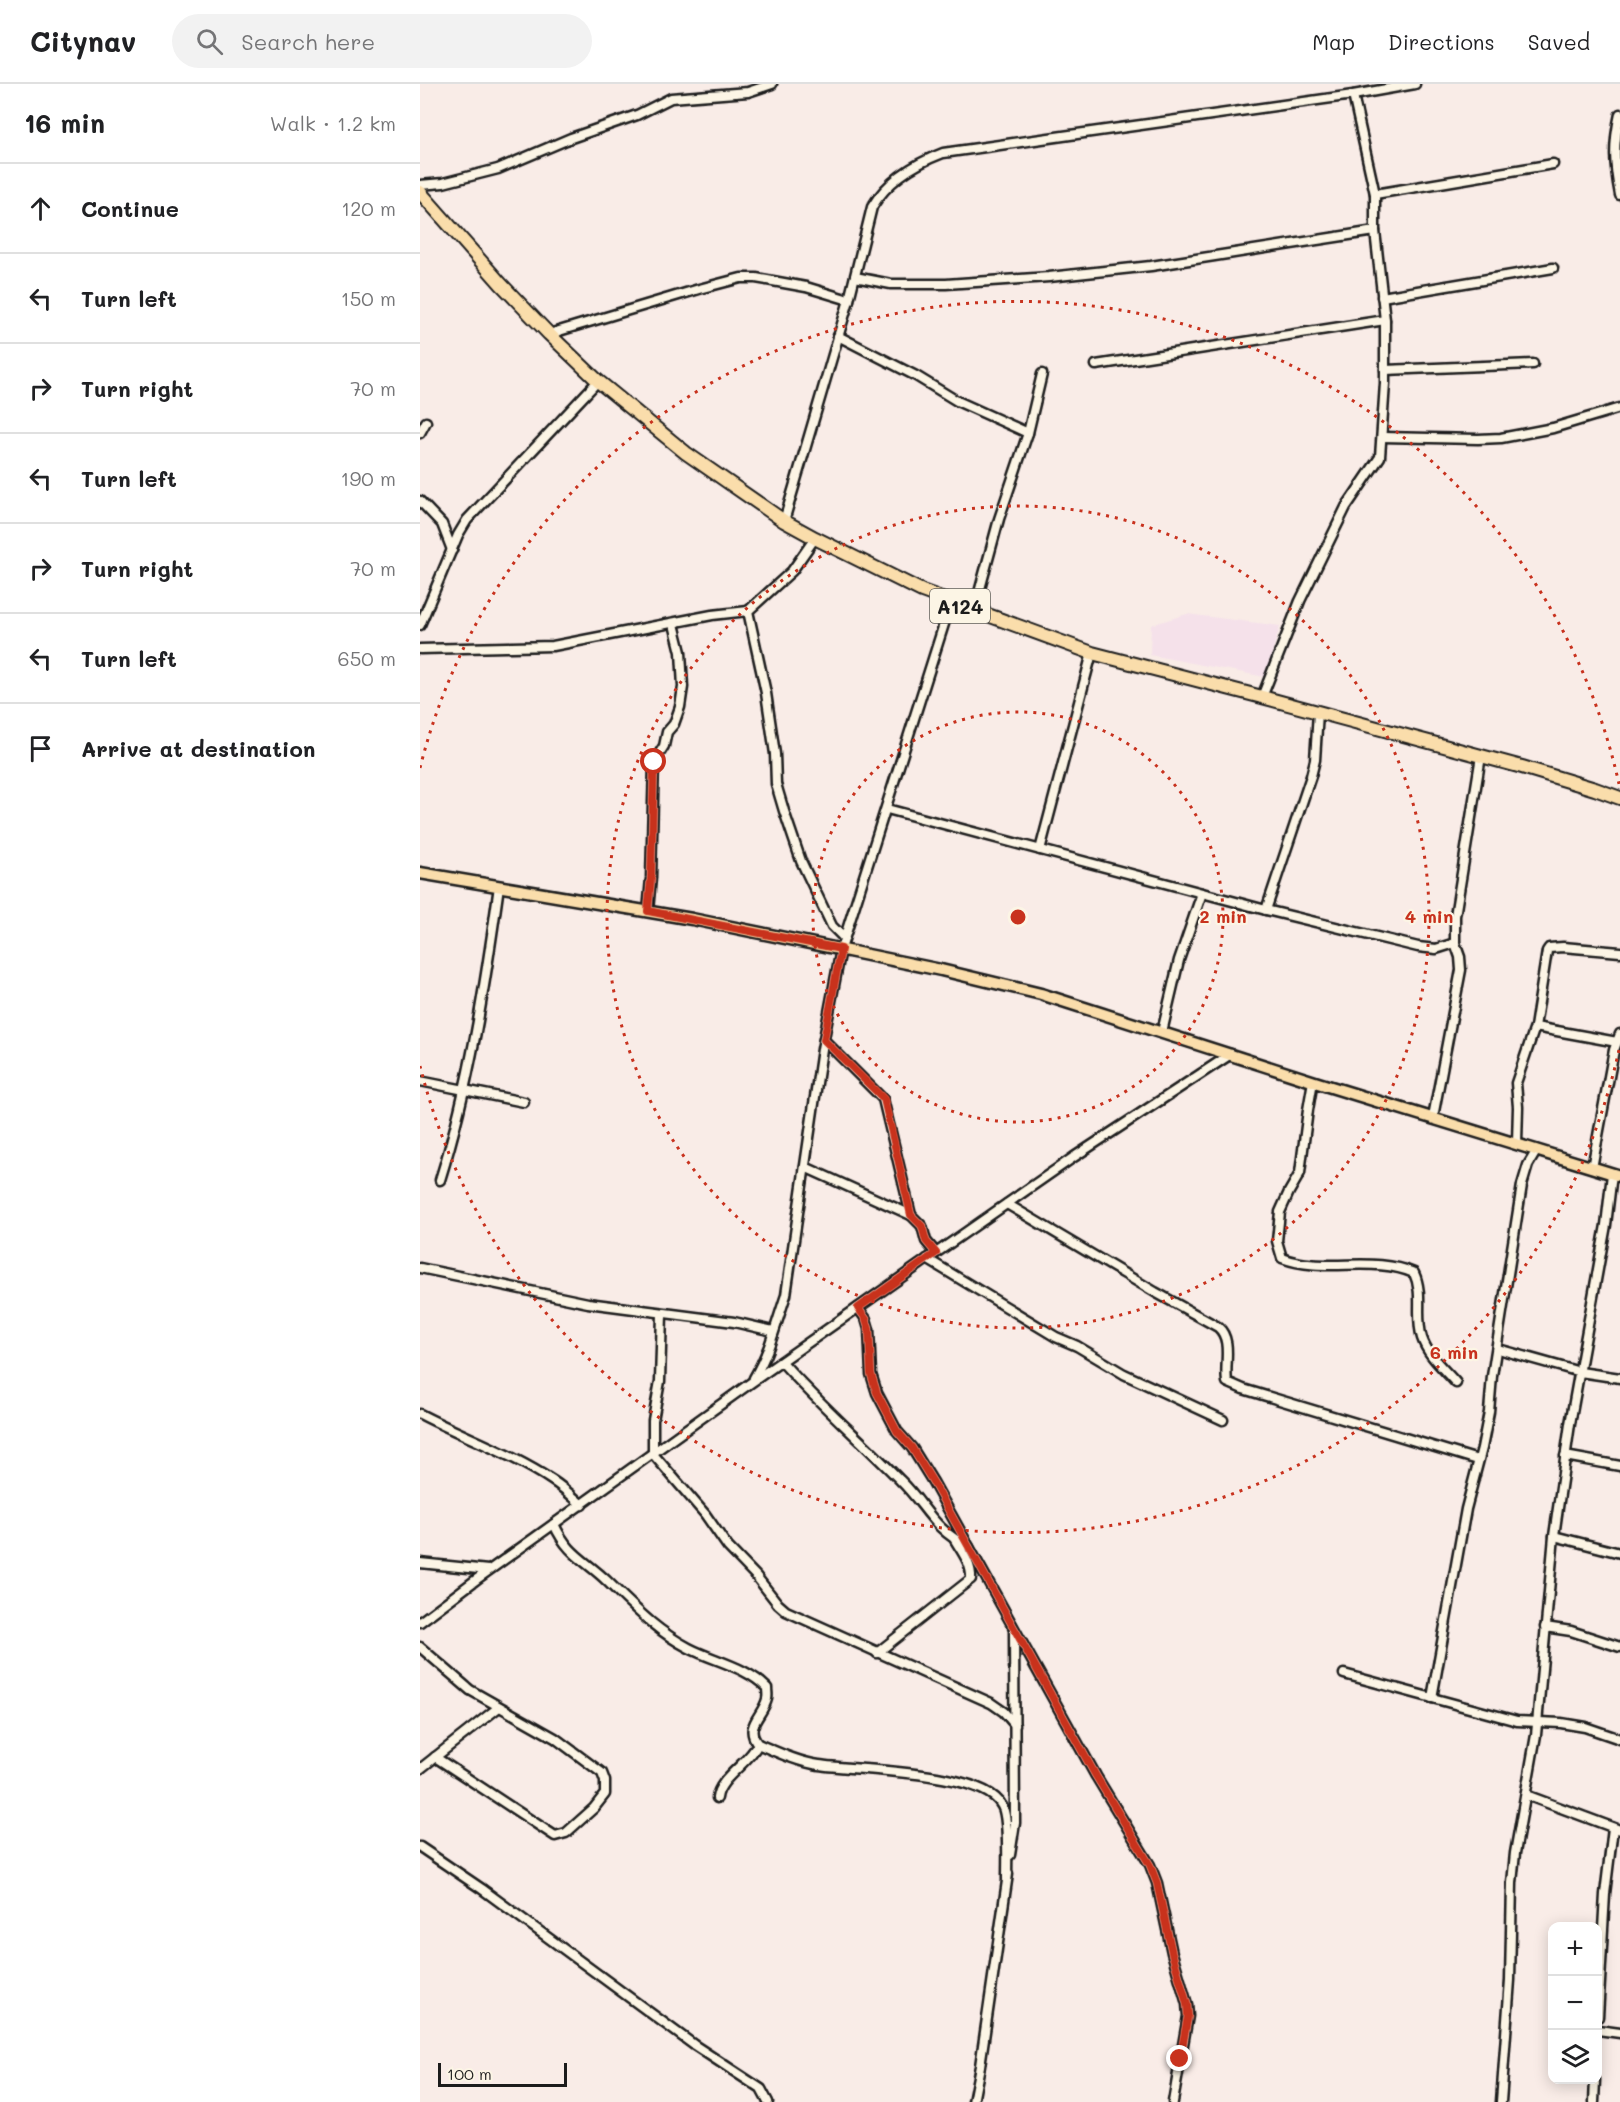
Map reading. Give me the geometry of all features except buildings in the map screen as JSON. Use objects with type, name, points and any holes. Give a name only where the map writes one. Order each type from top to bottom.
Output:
[{"type":"highway","name":"A124","points":[[420,192],[501,284],[598,381],[686,453],[784,521],[815,538],[922,591],[1092,653],[1522,766],[1620,798]]},
{"type":"main road","points":[[420,873],[842,944],[1041,994],[1616,1175]]},
{"type":"street","points":[[718,93],[730,84]]},
{"type":"street","points":[[420,185],[443,183],[498,169],[571,138],[637,115],[671,98],[748,92],[772,84]]},
{"type":"street","points":[[784,521],[849,300],[867,221],[880,194],[899,176],[920,162],[943,153],[1353,95],[1415,84]]},
{"type":"street","points":[[1262,697],[1300,600],[1346,507],[1380,457],[1385,370],[1385,320],[1375,231],[1375,194],[1353,95]]},
{"type":"street","points":[[1620,114],[1616,129],[1614,160],[1620,195]]},
{"type":"street","points":[[1375,194],[1553,164]]},
{"type":"street","points":[[855,277],[891,284],[946,284],[1049,277],[1151,266],[1375,231]]},
{"type":"street","points":[[1382,297],[1553,268]]},
{"type":"street","points":[[549,334],[741,278],[756,278],[806,287],[849,300]]},
{"type":"street","points":[[1096,365],[1385,320]]},
{"type":"street","points":[[838,336],[916,376],[957,401],[1028,433]]},
{"type":"street","points":[[1385,370],[1533,364]]},
{"type":"street","points":[[974,611],[999,519],[1028,433],[1042,374]]},
{"type":"street","points":[[420,625],[467,520],[598,381]]},
{"type":"street","points":[[1382,437],[1501,438],[1553,428],[1620,408]]},
{"type":"street","points":[[420,433],[426,422]]},
{"type":"street","points":[[420,501],[442,524],[452,550]]},
{"type":"street","points":[[420,650],[553,646],[712,615],[748,611],[792,571],[815,538]]},
{"type":"street","points":[[752,1382],[770,1347],[773,1331],[786,1295],[824,1040],[842,944],[887,809],[951,602]]},
{"type":"street","points":[[748,611],[766,693],[775,754],[776,784],[801,861],[842,944]]},
{"type":"street","points":[[648,911],[654,762],[664,746],[667,732],[676,720],[683,687],[681,652],[674,624]]},
{"type":"street","points":[[1040,850],[1092,653]]},
{"type":"street","points":[[1266,910],[1311,776],[1315,760],[1318,712]]},
{"type":"street","points":[[1433,1117],[1461,970],[1455,943],[1455,916],[1481,756]]},
{"type":"street","points":[[887,809],[1266,910],[1418,947],[1436,949],[1455,943]]},
{"type":"street","points":[[440,1180],[465,1090],[484,996],[499,886]]},
{"type":"street","points":[[1162,1032],[1179,960],[1202,893]]},
{"type":"street","points":[[1517,1143],[1516,1083],[1535,1026],[1547,951],[1550,948],[1563,946],[1620,952]]},
{"type":"street","points":[[1535,1026],[1619,1039],[1592,1168]]},
{"type":"street","points":[[824,1040],[884,1099],[911,1215]]},
{"type":"street","points":[[420,1622],[489,1570],[936,1253],[1149,1107],[1231,1054]]},
{"type":"street","points":[[420,1081],[524,1102]]},
{"type":"street","points":[[1313,1081],[1300,1173],[1280,1212],[1276,1241],[1282,1258],[1299,1264],[1377,1265],[1402,1268],[1414,1273],[1420,1284],[1421,1336],[1428,1352],[1456,1383]]},
{"type":"street","points":[[1432,1698],[1466,1509],[1486,1430],[1522,1185],[1528,1165],[1537,1150]]},
{"type":"street","points":[[805,1167],[911,1215],[922,1226],[926,1241],[936,1253]]},
{"type":"street","points":[[1501,2102],[1510,1980],[1512,1883],[1537,1723],[1554,1536],[1565,1456],[1616,1175]]},
{"type":"street","points":[[1007,1204],[1218,1327],[1227,1338],[1227,1382],[1243,1389],[1478,1460]]},
{"type":"street","points":[[927,1260],[1056,1337],[1077,1346],[1124,1374],[1223,1420]]},
{"type":"street","points":[[420,1268],[588,1303],[734,1322],[773,1331]]},
{"type":"street","points":[[858,1308],[866,1319],[869,1329],[871,1374],[877,1393],[897,1431],[912,1448],[928,1473],[1096,1776],[1150,1865],[1157,1883],[1172,1953],[1187,2004],[1188,2016],[1173,2102]]},
{"type":"street","points":[[662,1314],[660,1381],[653,1420],[653,1454],[692,1499],[728,1547],[786,1611],[991,1703],[1015,1725]]},
{"type":"street","points":[[1498,1349],[1580,1372],[1620,1378]]},
{"type":"street","points":[[782,1362],[811,1395],[903,1482],[940,1529],[954,1540],[969,1547]]},
{"type":"street","points":[[420,1414],[528,1466],[556,1482],[582,1505]]},
{"type":"street","points":[[1565,1456],[1620,1466]]},
{"type":"street","points":[[554,1524],[562,1541],[571,1551],[649,1621],[680,1643],[709,1658],[743,1671],[767,1688],[767,1699],[752,1726],[752,1733],[758,1744],[816,1765],[960,1781],[980,1787],[993,1796],[1003,1806],[1007,1878]]},
{"type":"street","points":[[1554,1536],[1620,1553]]},
{"type":"street","points":[[877,1653],[971,1579],[972,1573],[968,1561],[954,1540]]},
{"type":"street","points":[[420,1563],[489,1570]]},
{"type":"street","points":[[1545,1627],[1571,1631],[1620,1647]]},
{"type":"street","points":[[973,2102],[1015,1823],[1014,1628]]},
{"type":"street","points":[[420,1647],[471,1690],[555,1738],[602,1773],[605,1780],[605,1794],[594,1808],[567,1833],[555,1836],[435,1757]]},
{"type":"street","points":[[1344,1674],[1517,1721],[1569,1724],[1620,1739]]},
{"type":"street","points":[[420,1769],[499,1707]]},
{"type":"street","points":[[717,1798],[721,1787],[750,1758],[758,1744]]},
{"type":"street","points":[[1526,1796],[1617,1829],[1605,1894],[1600,1976]]},
{"type":"street","points":[[420,1847],[694,2045],[761,2089],[768,2102]]},
{"type":"street","points":[[1602,2031],[1620,2033]]},
{"type":"street","points":[[1594,2102],[1595,2084]]},
{"type":"shaded area","points":[[1187,614],[1280,626],[1265,677],[1150,655],[1151,625]]},
{"type":"route","points":[[654,762],[648,911],[841,949],[824,1040],[884,1099],[911,1215],[922,1226],[926,1241],[936,1253],[858,1308],[866,1319],[869,1329],[871,1374],[877,1393],[897,1431],[912,1448],[933,1482],[1096,1776],[1150,1865],[1157,1883],[1172,1953],[1187,2004],[1188,2016],[1180,2059]]}]
